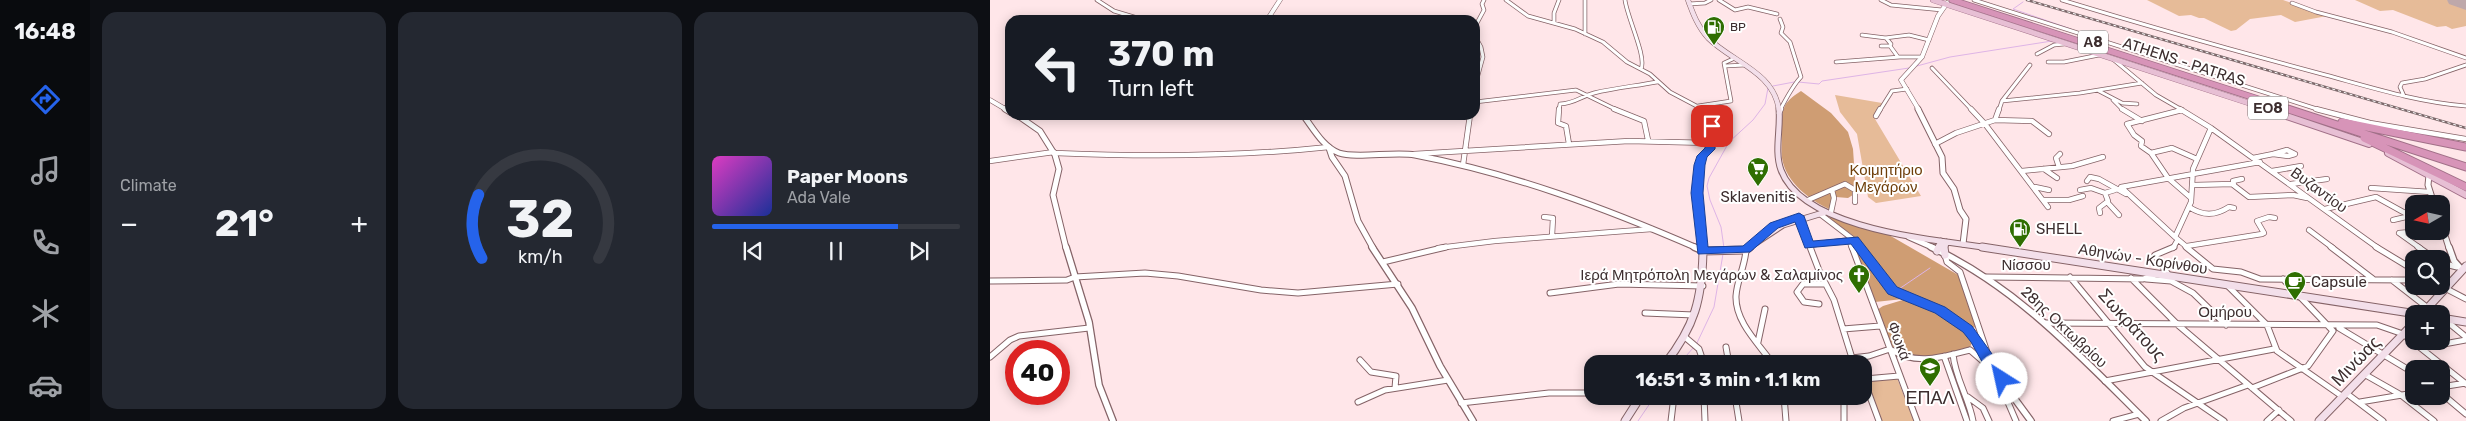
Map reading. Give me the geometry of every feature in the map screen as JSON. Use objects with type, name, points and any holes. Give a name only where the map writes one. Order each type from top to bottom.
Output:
[{"type":"highway","name":"ATHENS - PATRAS","points":[[1961,0],[2332,121],[2466,167]]},
{"type":"highway","name":"ATHENS - PATRAS","points":[[1949,2],[2466,162]]},
{"type":"highway","points":[[2332,121],[2466,146]]},
{"type":"highway","points":[[2332,121],[2466,187]]},
{"type":"main road","name":"ΕΟ8","points":[[1933,0],[1949,2],[2100,54],[2338,131],[2369,143],[2466,195]]},
{"type":"main road","name":"Αθηνών - Κορίνθου","points":[[1689,2],[1700,29],[1774,90],[1777,97],[1779,161],[1784,174],[1806,200],[1825,211],[1865,226],[1904,235],[2405,312]]},
{"type":"main road","points":[[1800,218],[1810,208],[1806,200]]},
{"type":"main road","points":[[1806,214],[1825,211]]},
{"type":"main road","points":[[1672,355],[1686,338],[1696,316],[1703,286],[1703,251],[1746,250],[1776,224],[1825,211]]},
{"type":"main road","points":[[1937,251],[1944,241]]},
{"type":"main road","points":[[1944,241],[1945,255]]},
{"type":"main road","points":[[2450,281],[2462,268]]},
{"type":"main road","points":[[2450,319],[2466,322]]},
{"type":"main road","name":"Μινώας","points":[[2319,421],[2403,334]]},
{"type":"main road","points":[[1625,421],[1635,405]]},
{"type":"street","points":[[1097,0],[1114,10],[1129,15]]},
{"type":"street","points":[[1270,15],[1280,0]]},
{"type":"street","points":[[1480,17],[1484,10],[1482,4],[1484,0]]},
{"type":"street","points":[[1506,0],[1528,16],[1554,22],[1606,44],[1627,62],[1641,69],[1670,92],[1704,111],[1711,124],[1710,149],[1701,160],[1697,195],[1703,251]]},
{"type":"street","points":[[1554,22],[1554,13],[1559,0]]},
{"type":"street","points":[[1585,0],[1585,34]]},
{"type":"street","points":[[1625,0],[1624,7],[1635,36],[1640,42],[1639,48],[1643,65],[1641,69]]},
{"type":"street","points":[[1689,2],[1705,4],[1712,0]]},
{"type":"street","points":[[1719,0],[1735,10],[1748,7],[1778,14]]},
{"type":"street","points":[[1881,0],[1891,5],[1942,10]]},
{"type":"street","points":[[1974,0],[2328,113],[2466,139]]},
{"type":"street","points":[[2062,0],[2260,58],[2404,96],[2444,104],[2466,106]]},
{"type":"street","points":[[1949,2],[1942,10],[1922,58],[1901,79],[1936,144],[1943,161],[1942,174],[1954,189],[1960,210],[1966,221],[1963,244]]},
{"type":"street","points":[[2292,3],[2316,12],[2392,32],[2466,58]]},
{"type":"street","points":[[1778,114],[1786,99],[1792,93],[1793,85],[1801,77],[1790,42],[1781,33],[1783,27],[1780,19]]},
{"type":"street","points":[[1862,35],[1885,38],[1909,35],[1929,40]]},
{"type":"street","points":[[1885,38],[1900,57]]},
{"type":"street","name":"Βυζαντίου","points":[[2037,54],[2060,44],[2100,54],[2115,61],[2156,95],[2211,128],[2388,255],[2405,265]]},
{"type":"street","points":[[1480,46],[1483,62],[1480,77]]},
{"type":"street","points":[[1881,46],[1890,46]]},
{"type":"street","points":[[2048,62],[2064,62],[2100,54]]},
{"type":"street","points":[[1836,62],[1900,57],[1922,58]]},
{"type":"street","points":[[1697,106],[1731,101],[1724,62],[1735,58]]},
{"type":"street","points":[[1725,66],[1736,67],[1745,65]]},
{"type":"street","points":[[1995,120],[2002,101],[2030,65]]},
{"type":"street","points":[[2404,96],[2400,87],[2402,83],[2425,79],[2466,65]]},
{"type":"street","points":[[1932,68],[1985,124],[2048,206]]},
{"type":"street","points":[[1569,144],[1566,126],[1558,123],[1559,104],[1575,102],[1588,94],[1657,82]]},
{"type":"street","points":[[2002,101],[2098,91],[2142,83]]},
{"type":"street","points":[[1480,101],[1570,90],[1588,94],[1628,116],[1644,122],[1647,127],[1648,140]]},
{"type":"street","points":[[1876,116],[1892,91],[1907,90]]},
{"type":"street","points":[[2098,91],[2124,104],[2137,104]]},
{"type":"street","points":[[2113,98],[2124,111],[2142,121]]},
{"type":"street","points":[[990,100],[1005,109]]},
{"type":"street","points":[[2182,110],[2126,125],[2142,141],[2141,146],[2151,153],[2168,178],[2191,198]]},
{"type":"street","points":[[1936,144],[1956,133],[1995,120],[2017,119],[2032,121],[2050,134]]},
{"type":"street","points":[[1025,120],[1039,128],[1054,153],[1060,173],[1053,194],[1066,252],[1089,328],[1094,369],[1107,410],[1113,421]]},
{"type":"street","points":[[1307,120],[1329,148],[1332,157],[1345,176],[1358,221],[1417,317],[1460,403],[1473,421]]},
{"type":"street","points":[[1464,165],[1469,120]]},
{"type":"street","points":[[2169,276],[2155,255],[2173,249],[2189,207],[2197,159],[2211,128]]},
{"type":"street","points":[[2418,131],[2425,137],[2466,146]]},
{"type":"street","points":[[990,161],[1054,153],[1154,157],[1261,154],[1329,148],[1348,155],[1411,154],[1466,149],[1648,140],[1683,139],[1709,143]]},
{"type":"street","points":[[2151,153],[2172,148],[2197,159]]},
{"type":"street","points":[[1411,154],[1464,165],[1541,185],[1617,213],[1703,251]]},
{"type":"street","points":[[2059,167],[2056,158],[2060,154]]},
{"type":"street","points":[[2253,158],[2273,154]]},
{"type":"street","points":[[2022,170],[2078,165],[2103,157]]},
{"type":"street","points":[[2080,190],[2091,188],[2105,193],[2168,178],[2260,162]]},
{"type":"street","points":[[2272,171],[2300,166]]},
{"type":"street","points":[[2043,168],[2057,178]]},
{"type":"street","points":[[2429,175],[2431,195]]},
{"type":"street","points":[[2087,181],[2090,177],[2094,177],[2114,190],[2127,194]]},
{"type":"street","points":[[2234,185],[2233,181],[2242,179]]},
{"type":"street","points":[[2291,184],[2327,179]]},
{"type":"street","points":[[1806,200],[1843,184],[1855,190],[1857,196],[1855,202]]},
{"type":"street","points":[[2032,185],[2042,190],[2049,190]]},
{"type":"street","points":[[2194,185],[2234,185],[2249,197],[2293,194],[2307,198],[2320,206]]},
{"type":"street","points":[[2121,188],[2210,268],[2240,272],[2260,279],[2405,280]]},
{"type":"street","points":[[2371,188],[2390,191],[2430,192]]},
{"type":"street","points":[[1832,190],[1834,198],[1825,211],[1852,240],[1893,290],[1948,314],[1962,324],[1976,339],[1991,363]]},
{"type":"street","points":[[2105,193],[2107,202],[2119,215]]},
{"type":"street","points":[[2044,200],[2069,200],[2083,196]]},
{"type":"street","points":[[2325,209],[2376,196],[2405,212]]},
{"type":"street","points":[[2100,213],[2099,208],[2107,202]]},
{"type":"street","points":[[2189,207],[2211,215],[2223,213],[2226,208],[2234,208]]},
{"type":"street","points":[[2392,220],[2405,216]]},
{"type":"street","points":[[1544,217],[1554,218],[1552,236]]},
{"type":"street","points":[[2187,246],[2262,234],[2264,233],[2256,221],[2269,217],[2275,218]]},
{"type":"street","points":[[1800,218],[1825,284],[1834,300],[1851,355]]},
{"type":"street","points":[[1383,262],[1439,248],[1552,236],[1654,229]]},
{"type":"street","points":[[2309,230],[2374,279]]},
{"type":"street","points":[[2405,233],[2399,233],[2405,237]]},
{"type":"street","name":"28ης Οκτωβρίου","points":[[1904,235],[1984,277],[2021,302],[2146,421]]},
{"type":"street","points":[[1809,245],[1852,240]]},
{"type":"street","name":"Φωκά","points":[[1852,240],[1880,326],[1917,421]]},
{"type":"street","points":[[2409,240],[2423,250]]},
{"type":"street","points":[[2449,240],[2462,268]]},
{"type":"street","points":[[1746,250],[1736,302],[1744,323],[1767,355]]},
{"type":"street","points":[[1945,255],[1947,262],[1960,272],[1991,363],[2016,421]]},
{"type":"street","points":[[990,281],[1024,279],[1067,280],[1075,277],[1145,273],[1178,276],[1261,290],[1298,293],[1398,284]]},
{"type":"street","name":"Νίσσου","points":[[1984,277],[2143,279],[2157,274]]},
{"type":"street","name":"Σωκράτους","points":[[2070,277],[2143,365],[2224,421]]},
{"type":"street","points":[[2131,278],[2178,325],[2292,421]]},
{"type":"street","points":[[2143,279],[2171,281],[2193,293],[2226,325]]},
{"type":"street","points":[[2283,279],[2333,326],[2405,367]]},
{"type":"street","points":[[2392,280],[2424,305]]},
{"type":"street","points":[[1550,293],[1619,284],[1703,286]]},
{"type":"street","points":[[1819,304],[1804,302],[1797,292],[1803,284],[1825,284]]},
{"type":"street","points":[[2227,285],[2267,325],[2274,348],[2344,395],[2360,402],[2383,421]]},
{"type":"street","points":[[2450,291],[2466,299]]},
{"type":"street","points":[[1758,342],[1765,309]]},
{"type":"street","points":[[1645,313],[1696,316]]},
{"type":"street","name":"Ομήρου","points":[[2045,323],[2377,325],[2403,334]]},
{"type":"street","points":[[2450,325],[2466,338]]},
{"type":"street","points":[[1843,329],[1880,326]]},
{"type":"street","points":[[2161,421],[2197,402],[2303,369],[2308,366],[2334,331],[2333,326]]},
{"type":"street","points":[[990,357],[1006,343],[1020,336],[1089,328]]},
{"type":"street","points":[[1686,338],[1699,349],[1701,355]]},
{"type":"street","points":[[2450,342],[2466,338]]},
{"type":"street","points":[[1872,355],[1890,350],[1899,357],[1914,361],[1970,350],[1976,339]]},
{"type":"street","points":[[1726,347],[1727,355]]},
{"type":"street","points":[[2104,382],[2274,348]]},
{"type":"street","points":[[1970,350],[1995,372],[2031,421]]},
{"type":"street","name":"Ομήρου","points":[[2425,350],[2466,383]]},
{"type":"street","points":[[1953,354],[1956,376],[1968,397],[1973,421]]},
{"type":"street","points":[[1944,356],[1967,421]]},
{"type":"street","points":[[1360,360],[1365,368],[1380,377],[1396,376],[1394,388]]},
{"type":"street","points":[[2364,374],[2401,395],[2434,421]]},
{"type":"street","points":[[1872,377],[1899,376]]},
{"type":"street","points":[[1358,402],[1377,392],[1448,380]]},
{"type":"street","points":[[2450,386],[2466,383]]},
{"type":"street","points":[[1460,403],[1549,393],[1584,394]]},
{"type":"street","points":[[2360,402],[2405,394]]},
{"type":"street","points":[[1968,397],[1983,408],[1989,421]]},
{"type":"street","points":[[1872,400],[1879,421]]},
{"type":"street","points":[[2450,401],[2466,414]]},
{"type":"street","points":[[1671,421],[1673,405]]},
{"type":"street","points":[[1704,405],[1705,421]]},
{"type":"street","points":[[1736,405],[1739,421]]},
{"type":"street","points":[[1785,405],[1786,421]]},
{"type":"street","points":[[1844,405],[1844,421]]},
{"type":"street","points":[[2267,421],[2278,410]]},
{"type":"street","points":[[2113,421],[2138,414]]},
{"type":"green space","points":[[2147,0],[2283,0],[2327,16],[2295,22],[2281,15],[2250,19],[2236,30],[2231,31],[2204,18],[2191,15],[2179,16]]},
{"type":"green space","points":[[2355,0],[2447,0],[2466,8],[2466,26],[2452,29],[2446,26],[2437,27],[2393,10],[2380,11]]},
{"type":"green space","name":"Κοιμητήριο Μεγάρων","points":[[1835,95],[1882,103],[1875,119],[1921,196],[1876,203],[1868,197],[1857,134],[1840,112]]},
{"type":"green space","points":[[1897,378],[1914,421],[1880,421],[1872,396],[1872,380]]},
{"type":"shaded area","points":[[1801,91],[1831,113],[1848,132],[1853,149],[1856,193],[1848,198],[1836,197],[1831,210],[1800,190],[1784,167],[1782,158],[1782,123],[1784,107],[1790,99]]},
{"type":"shaded area","points":[[1831,217],[1889,235],[1960,276],[1976,327],[1972,328],[1933,304],[1896,289],[1855,237],[1829,218]]},
{"type":"shaded area","points":[[1853,241],[1888,289],[1903,299],[1875,302]]},
{"type":"shaded area","points":[[1906,299],[1934,310],[1967,332],[1974,339],[1969,349],[1915,360],[1889,344],[1877,310],[1883,306]]},
{"type":"waterway","points":[[2023,2],[2013,9],[2071,29]]},
{"type":"waterway","points":[[1917,66],[1950,57],[2052,41]]},
{"type":"waterway","points":[[1798,82],[1819,84],[1822,81],[1909,68]]},
{"type":"waterway","points":[[1773,86],[1794,82]]},
{"type":"waterway","points":[[1724,248],[1721,227],[1710,200],[1707,186],[1709,178],[1729,142],[1753,120],[1765,104],[1768,88]]},
{"type":"waterway","points":[[1696,345],[1714,307],[1723,254]]},
{"type":"waterway","points":[[1899,289],[1930,268]]},
{"type":"waterway","points":[[1687,355],[1693,348]]},
{"type":"waterway","points":[[1638,421],[1649,405]]},
{"type":"runway","points":[[2455,0],[2466,5]]},
{"type":"railway","points":[[2027,0],[2466,128]]},
{"type":"place","name":"BP","points":[[1714,46]]},
{"type":"place","name":"Sklavenitis","points":[[1758,187]]},
{"type":"place","name":"SHELL","points":[[2020,248]]},
{"type":"place","name":"Ιερά Μητρόπολη Μεγάρων & Σαλαμίνος","points":[[1859,294]]},
{"type":"place","name":"Capsule","points":[[2295,301]]},
{"type":"place","name":"ΕΠΑΛ","points":[[1930,387]]},
{"type":"route","points":[[1712,126],[1709,135],[1710,149],[1702,156],[1697,193],[1703,251],[1732,252],[1746,250],[1780,222],[1799,216],[1809,245],[1854,240],[1896,293],[1940,310],[1956,319],[1976,339],[1995,372],[2002,379]]}]
